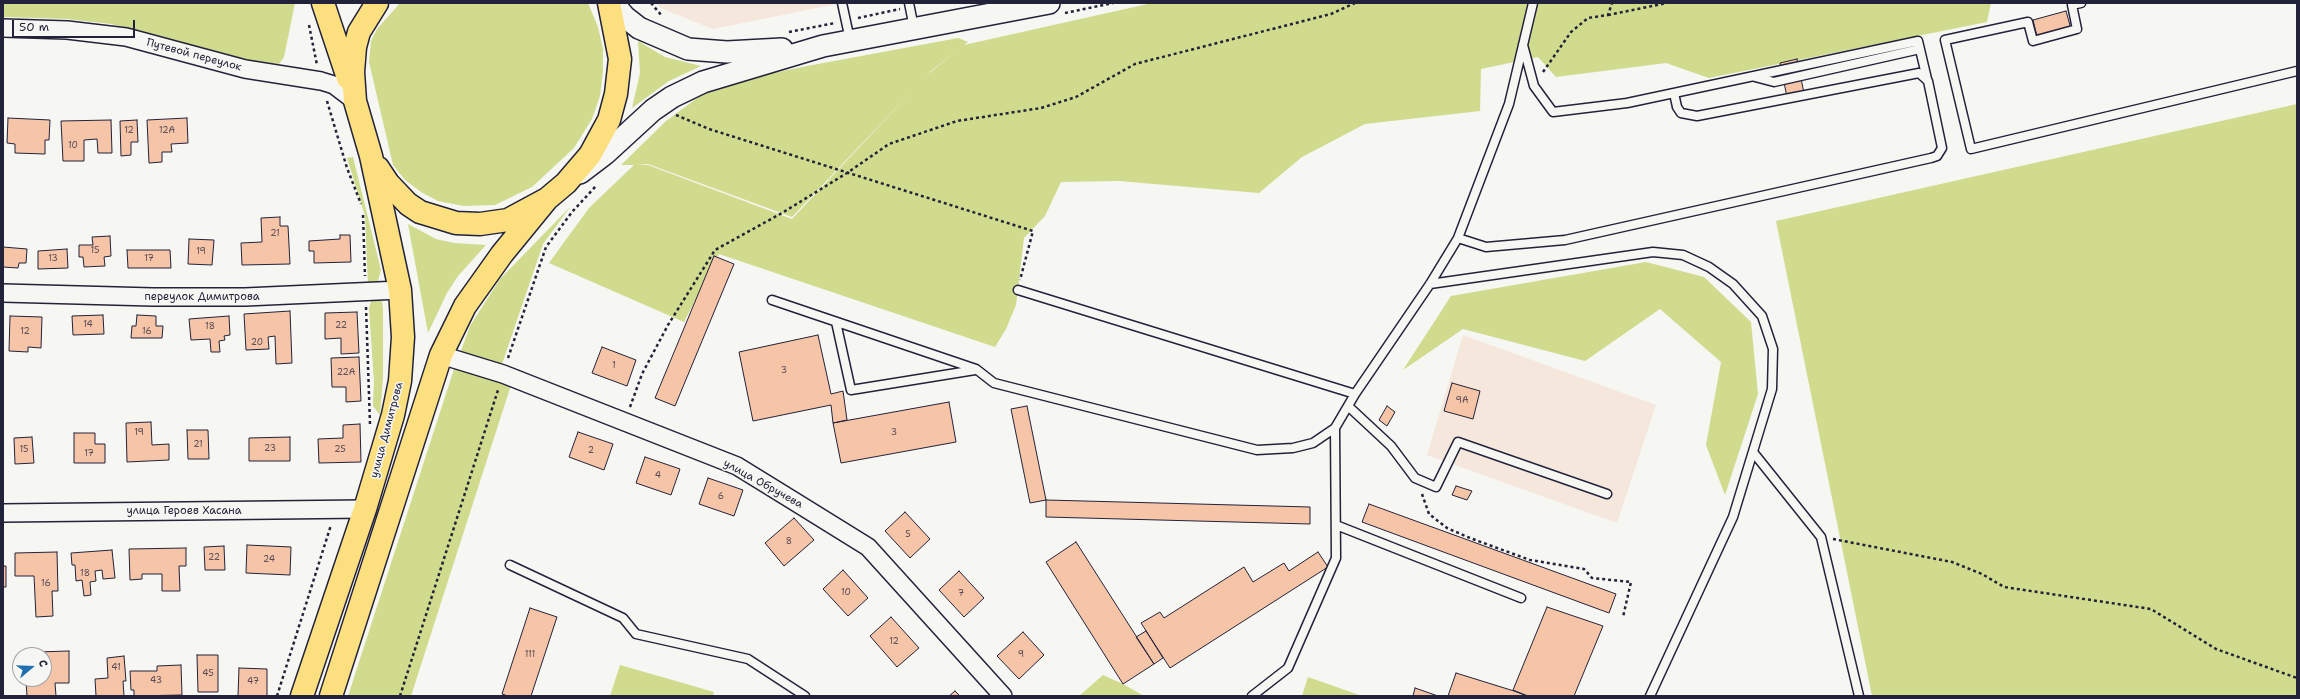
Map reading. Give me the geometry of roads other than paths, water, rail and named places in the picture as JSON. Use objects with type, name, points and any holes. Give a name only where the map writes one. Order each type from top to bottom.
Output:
[{"type":"main road","points":[[323,3],[355,101]]},
{"type":"main road","name":"улица Димитрова","points":[[302,696],[365,509],[393,415],[400,381],[403,337],[400,290],[372,156],[355,101],[353,61],[355,47],[365,20],[377,3]]},
{"type":"main road","name":"улица Димитрова","points":[[372,156],[380,173],[398,195],[420,212],[438,219],[456,223],[494,223],[520,215],[547,199],[566,183],[598,143],[609,120],[616,94],[620,59],[616,30],[609,3]]},
{"type":"main road","name":"улица Димитрова","points":[[332,696],[441,356],[464,306],[502,254],[547,199]]},
{"type":"street","points":[[613,3],[625,17],[639,28],[688,49],[727,52],[823,46]]},
{"type":"street","points":[[566,183],[605,154],[653,110],[672,97],[720,76],[823,46],[848,31],[914,28],[1049,3]]},
{"type":"street","name":"Путевой переулок","points":[[3,28],[95,32],[126,37],[245,69],[321,81],[334,85],[355,101]]},
{"type":"street","name":"переулок Димитрова","points":[[3,293],[153,298],[244,297],[400,290]]},
{"type":"street","name":"улица Обручева","points":[[441,356],[503,374],[737,466],[868,547],[1003,696]]},
{"type":"street","name":"улица Героев Хасана","points":[[3,513],[322,510],[343,508],[365,509]]},
{"type":"lane","points":[[842,3],[848,31]]},
{"type":"lane","points":[[772,300],[976,369],[994,384],[1257,450],[1293,448],[1313,443],[1335,428],[1355,394],[1430,284],[1458,238],[1509,104],[1533,3]]},
{"type":"lane","points":[[2081,3],[2072,5],[2077,29],[2033,41],[2028,22],[1945,40],[1971,149],[2297,72]]},
{"type":"lane","points":[[910,5],[914,28]]},
{"type":"lane","points":[[1458,238],[1486,247],[1565,240],[1931,158],[1940,152],[1943,144],[1919,45],[1774,82],[1753,76],[1627,103],[1553,112],[1534,86],[1523,44]]},
{"type":"lane","points":[[1674,93],[1677,107],[1681,113],[1697,116],[1912,72],[1922,74],[1928,81]]},
{"type":"lane","points":[[1430,284],[1653,252],[1683,255],[1709,267],[1733,284],[1762,316],[1773,349],[1772,388],[1733,517],[1650,696]]},
{"type":"lane","points":[[1018,290],[1355,394]]},
{"type":"lane","points":[[836,322],[851,390],[976,369]]},
{"type":"lane","points":[[1348,406],[1391,446],[1415,478],[1436,487],[1458,442],[1607,494]]},
{"type":"lane","points":[[1252,696],[1288,668],[1336,558],[1335,428]]},
{"type":"lane","points":[[1753,452],[1820,537],[1859,696]]},
{"type":"lane","points":[[1336,525],[1521,598]]},
{"type":"lane","points":[[510,565],[622,618],[636,634],[748,659],[805,696]]}]
